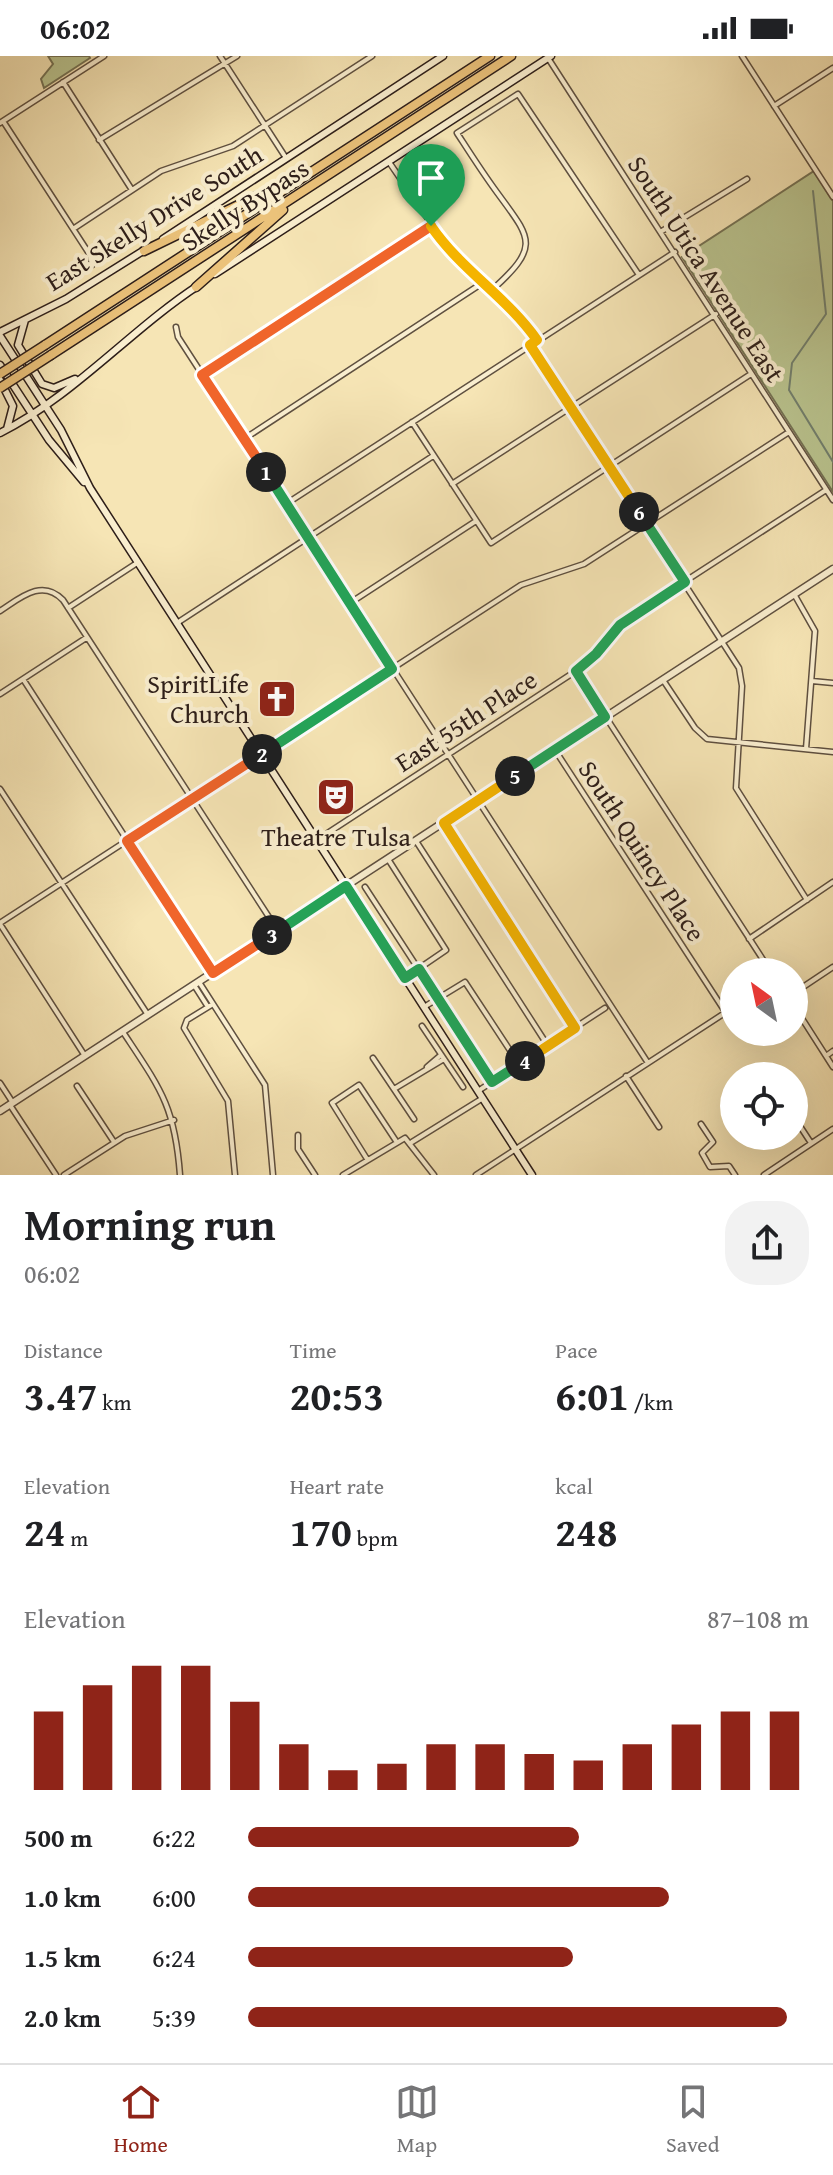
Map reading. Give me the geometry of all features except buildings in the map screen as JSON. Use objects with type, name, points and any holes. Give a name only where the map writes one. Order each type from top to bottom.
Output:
[{"type":"highway","name":"Skelly Bypass","points":[[0,377],[490,56]]},
{"type":"highway","name":"Skelly Bypass","points":[[0,388],[511,56]]},
{"type":"highway","points":[[144,251],[326,163]]},
{"type":"highway","points":[[196,287],[301,193]]},
{"type":"main road","name":"East Skelly Drive South","points":[[0,334],[66,299],[144,251],[443,56]]},
{"type":"main road","points":[[4,431],[85,375],[137,330],[196,287],[550,57]]},
{"type":"main road","points":[[25,320],[18,345],[42,384],[54,388],[85,375]]},
{"type":"main road","points":[[0,334],[76,456],[90,488]]},
{"type":"main road","points":[[0,365],[32,414],[90,488],[532,1175]]},
{"type":"main road","points":[[0,377],[13,406],[4,431]]},
{"type":"main road","points":[[0,1111],[833,569]]},
{"type":"street","points":[[92,265],[73,229],[2,122],[96,58],[104,56]]},
{"type":"street","points":[[220,56],[286,158]]},
{"type":"street","points":[[99,140],[237,56]]},
{"type":"street","points":[[73,229],[173,165],[220,153],[372,56]]},
{"type":"street","points":[[742,56],[833,196]]},
{"type":"street","name":"South Utica Avenue East","points":[[550,57],[833,500]]},
{"type":"street","points":[[774,106],[833,68]]},
{"type":"street","points":[[63,82],[132,190]]},
{"type":"street","points":[[493,289],[519,264],[526,235],[518,217],[457,133],[518,94],[639,275]]},
{"type":"street","points":[[389,162],[450,251],[493,289],[537,340]]},
{"type":"street","points":[[662,231],[747,179]]},
{"type":"street","points":[[202,375],[431,226]]},
{"type":"street","points":[[286,504],[675,252]]},
{"type":"street","points":[[244,439],[484,282]]},
{"type":"street","points":[[452,484],[716,314]]},
{"type":"street","points":[[176,327],[178,337],[202,375],[648,1063]]},
{"type":"street","points":[[530,345],[723,641],[742,680],[735,781],[739,796],[807,900]]},
{"type":"street","points":[[412,422],[491,543],[751,374]]},
{"type":"street","points":[[85,1056],[0,924],[521,585],[576,569],[789,432]]},
{"type":"street","points":[[177,623],[434,456]]},
{"type":"street","name":"East 55th Place","points":[[317,840],[576,671],[596,654],[620,625],[826,490]]},
{"type":"street","points":[[350,603],[476,521]]},
{"type":"street","points":[[68,608],[138,562]]},
{"type":"street","points":[[0,611],[40,589],[54,592],[68,608],[278,931]]},
{"type":"street","points":[[794,594],[815,631],[806,749]]},
{"type":"street","points":[[0,694],[86,638]]},
{"type":"street","points":[[576,671],[762,958]]},
{"type":"street","points":[[23,679],[213,973]]},
{"type":"street","points":[[663,680],[702,736],[737,744],[833,752]]},
{"type":"street","points":[[812,681],[833,683]]},
{"type":"street","name":"South Quincy Place","points":[[555,750],[720,1004]]},
{"type":"street","points":[[0,789],[148,1015]]},
{"type":"street","points":[[444,823],[575,1028]]},
{"type":"street","points":[[416,841],[548,1046]]},
{"type":"street","points":[[388,859],[446,950],[405,978]]},
{"type":"street","points":[[749,939],[833,882]]},
{"type":"street","points":[[365,887],[492,1082]]},
{"type":"street","points":[[808,984],[833,967]]},
{"type":"street","points":[[424,1007],[465,982],[519,1064]]},
{"type":"street","points":[[197,983],[265,1085],[273,1175]]},
{"type":"street","points":[[210,1005],[184,1024],[228,1101],[235,1175]]},
{"type":"street","points":[[412,1142],[480,1095],[492,1082],[605,1008]]},
{"type":"street","points":[[476,1175],[720,1017]]},
{"type":"street","points":[[422,1026],[463,1087]]},
{"type":"street","points":[[808,1028],[833,1067]]},
{"type":"street","points":[[123,1032],[166,1099],[174,1120],[180,1175]]},
{"type":"street","points":[[394,1089],[452,1051]]},
{"type":"street","points":[[826,1056],[833,1051]]},
{"type":"street","points":[[373,1058],[414,1119]]},
{"type":"street","points":[[626,1076],[659,1127]]},
{"type":"street","points":[[0,1083],[56,1175]]},
{"type":"street","points":[[367,1159],[332,1103],[359,1085],[396,1141]]},
{"type":"street","points":[[77,1086],[114,1142]]},
{"type":"street","points":[[64,1175],[114,1142],[139,1130],[174,1120]]},
{"type":"street","points":[[701,1124],[713,1142],[702,1153],[710,1167],[729,1166],[735,1175]]},
{"type":"street","points":[[764,1175],[833,1129]]},
{"type":"street","points":[[298,1135],[298,1149],[315,1175]]},
{"type":"street","points":[[343,1175],[405,1138],[412,1142],[434,1175]]},
{"type":"street","points":[[808,1138],[811,1143]]},
{"type":"green space","points":[[48,56],[90,58],[44,88],[41,79],[53,64]]},
{"type":"green space","points":[[814,171],[833,201],[833,492],[682,257]]},
{"type":"waterway","points":[[813,191],[826,314],[792,363],[789,390],[833,462]]},
{"type":"place","name":"SpiritLife Church","points":[[277,699]]},
{"type":"place","name":"Theatre Tulsa","points":[[336,797]]},
{"type":"route","points":[[431,226],[461,263],[493,289],[525,322],[537,340],[530,345],[685,582],[620,625],[596,654],[576,671],[605,717],[444,823],[575,1028],[492,1082],[419,969],[405,978],[346,886],[213,973],[127,841],[392,669],[202,375],[431,226]]}]
